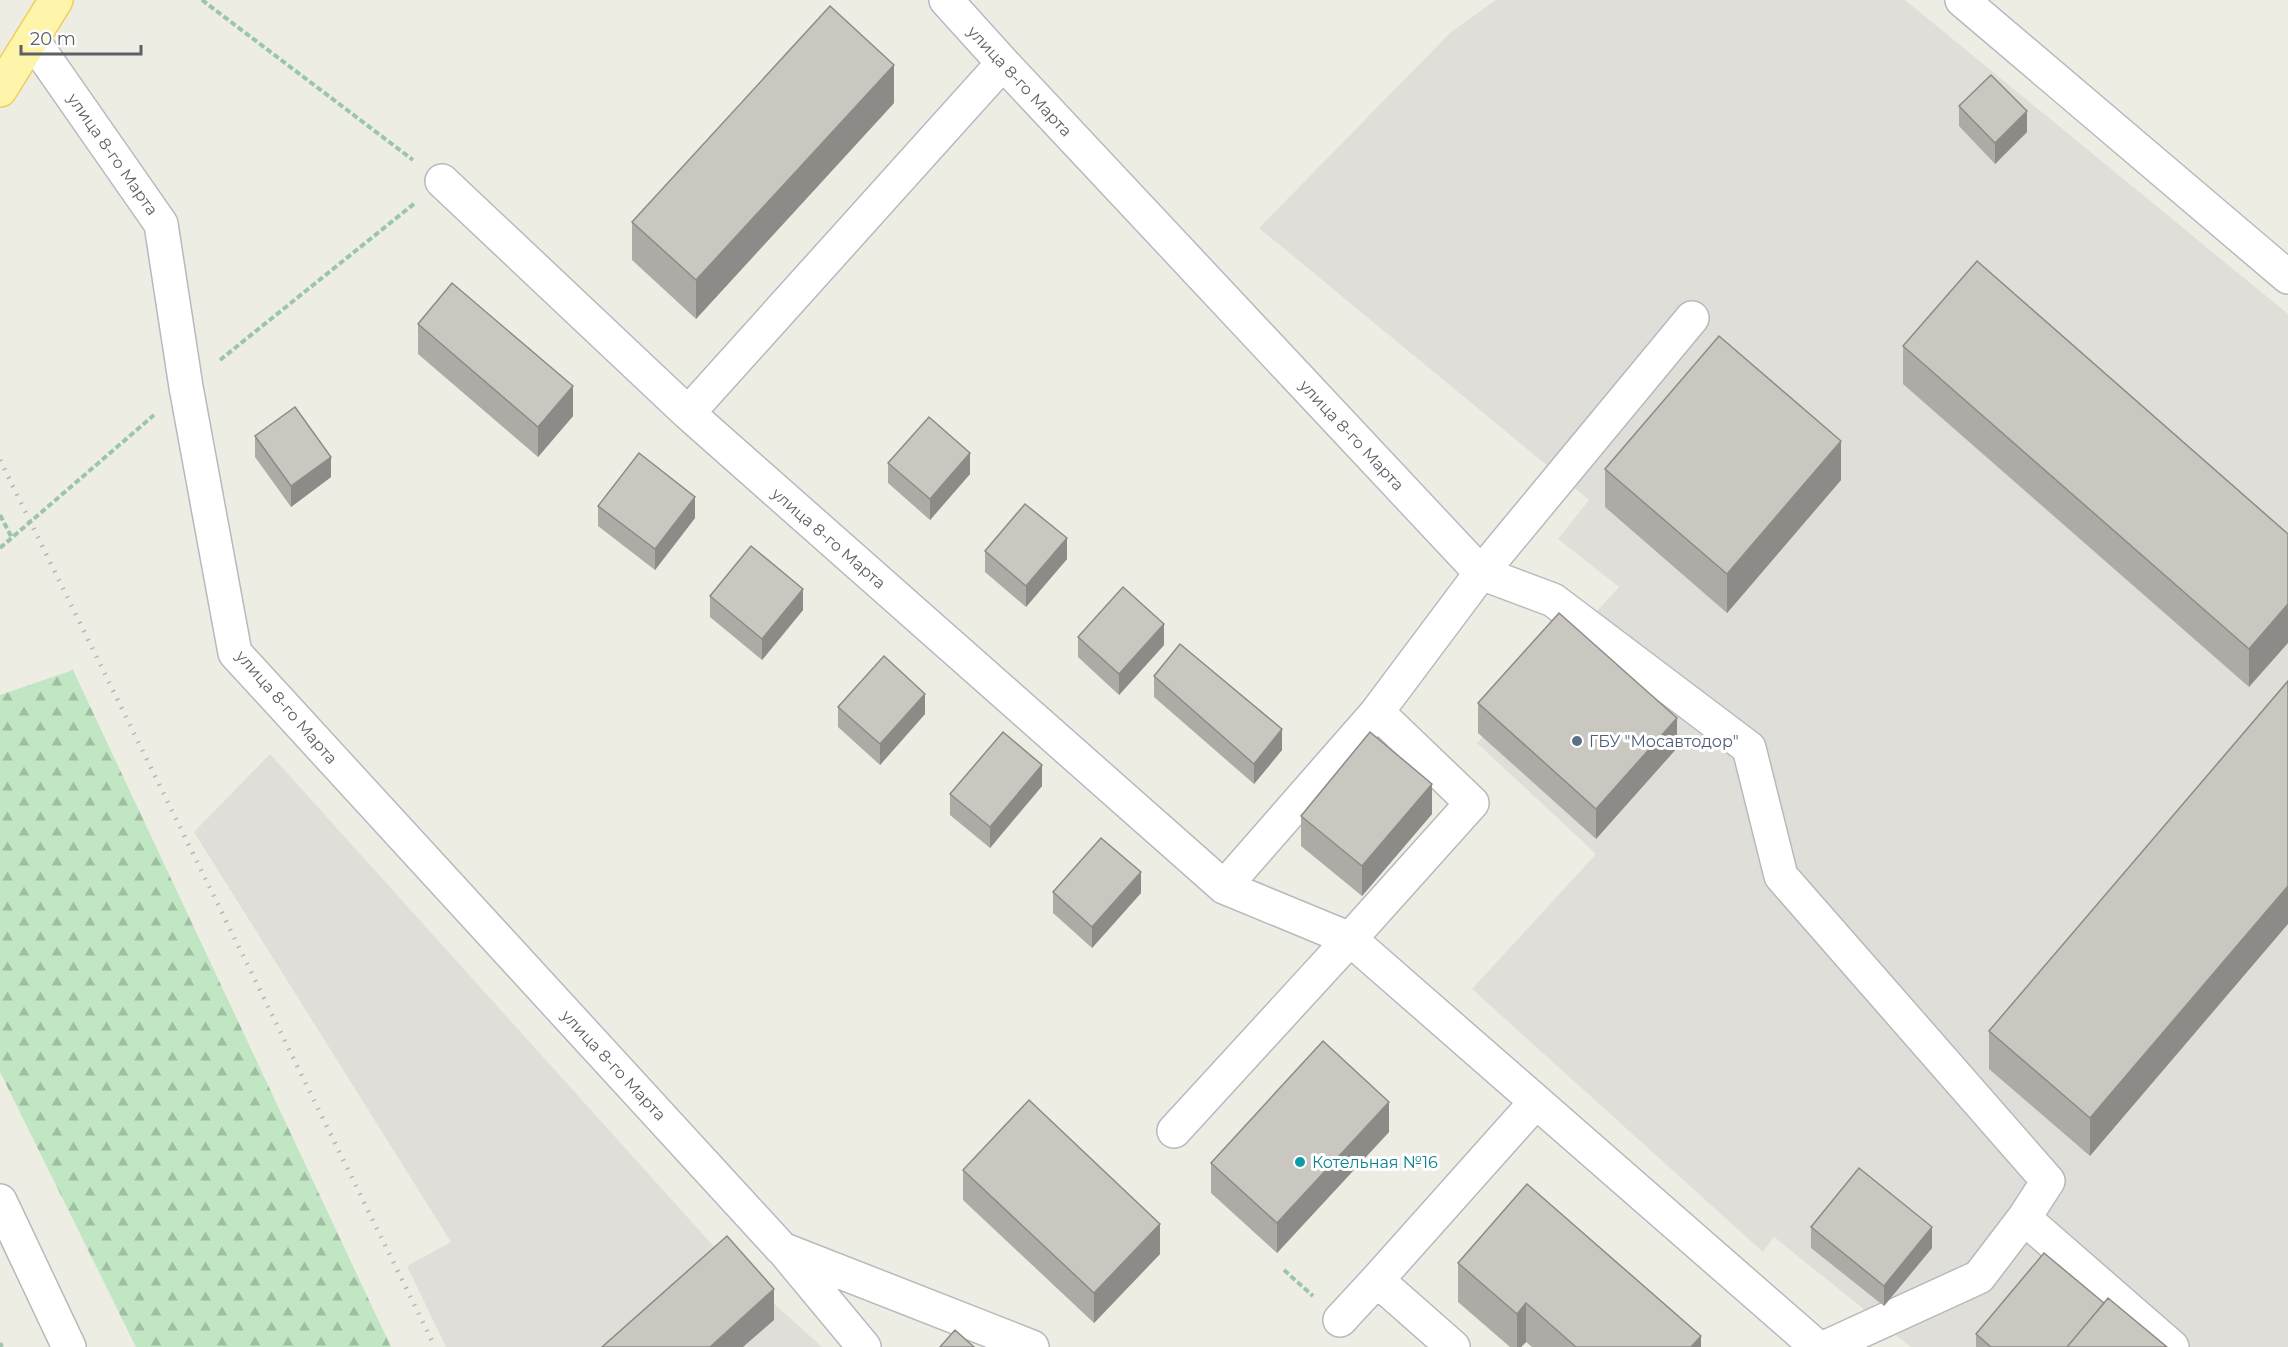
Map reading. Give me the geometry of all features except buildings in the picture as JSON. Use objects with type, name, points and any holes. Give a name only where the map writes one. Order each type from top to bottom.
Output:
[{"type":"main road","points":[[0,90],[56,0]]},
{"type":"street","name":"улица 8-го Марта","points":[[946,0],[1481,573]]},
{"type":"street","points":[[1962,0],[2288,277]]},
{"type":"street","name":"улица 8-го Марта","points":[[33,39],[161,224],[186,387],[236,653],[782,1249],[864,1347]]},
{"type":"street","points":[[688,413],[1003,63]]},
{"type":"street","name":"улица 8-го Марта","points":[[442,181],[688,413],[1224,887],[1350,939],[1817,1347]]},
{"type":"street","points":[[1224,887],[1377,712],[1481,573],[1692,318]]},
{"type":"street","points":[[1481,573],[1553,600],[1749,748],[1781,876],[2048,1180],[2024,1218],[1979,1277],[1826,1347]]},
{"type":"street","points":[[1174,1131],[1472,803],[1377,712]]},
{"type":"street","points":[[1340,1320],[1535,1103]]},
{"type":"street","points":[[0,1201],[69,1347]]},
{"type":"street","points":[[2024,1218],[2172,1347]]},
{"type":"street","name":"улица 8-го Марта","points":[[782,1249],[1032,1347]]},
{"type":"street","points":[[1377,1280],[1452,1347]]},
{"type":"path","points":[[202,0],[442,181]]},
{"type":"path","points":[[0,514],[12,538]]},
{"type":"path","points":[[0,1343],[2,1347]]},
{"type":"shaded area","points":[[1496,0],[1905,0],[2288,314],[2288,1347],[1911,1347],[1774,1237],[1763,1252],[1472,989],[1596,854],[1477,743],[1619,587],[1558,539],[1589,500],[1259,228],[1451,32]]},
{"type":"shaded area","points":[[270,754],[726,1260],[822,1347],[446,1347],[407,1266],[451,1242],[194,832]]},
{"type":"green space","points":[[73,670],[391,1347],[136,1347],[0,1072],[0,695]]},
{"type":"railway","points":[[0,460],[435,1347]]},
{"type":"place","name":"ГБУ \"Мосавтодор\"","points":[[1577,741]]},
{"type":"place","name":"Котельная №16","points":[[1300,1162]]}]
